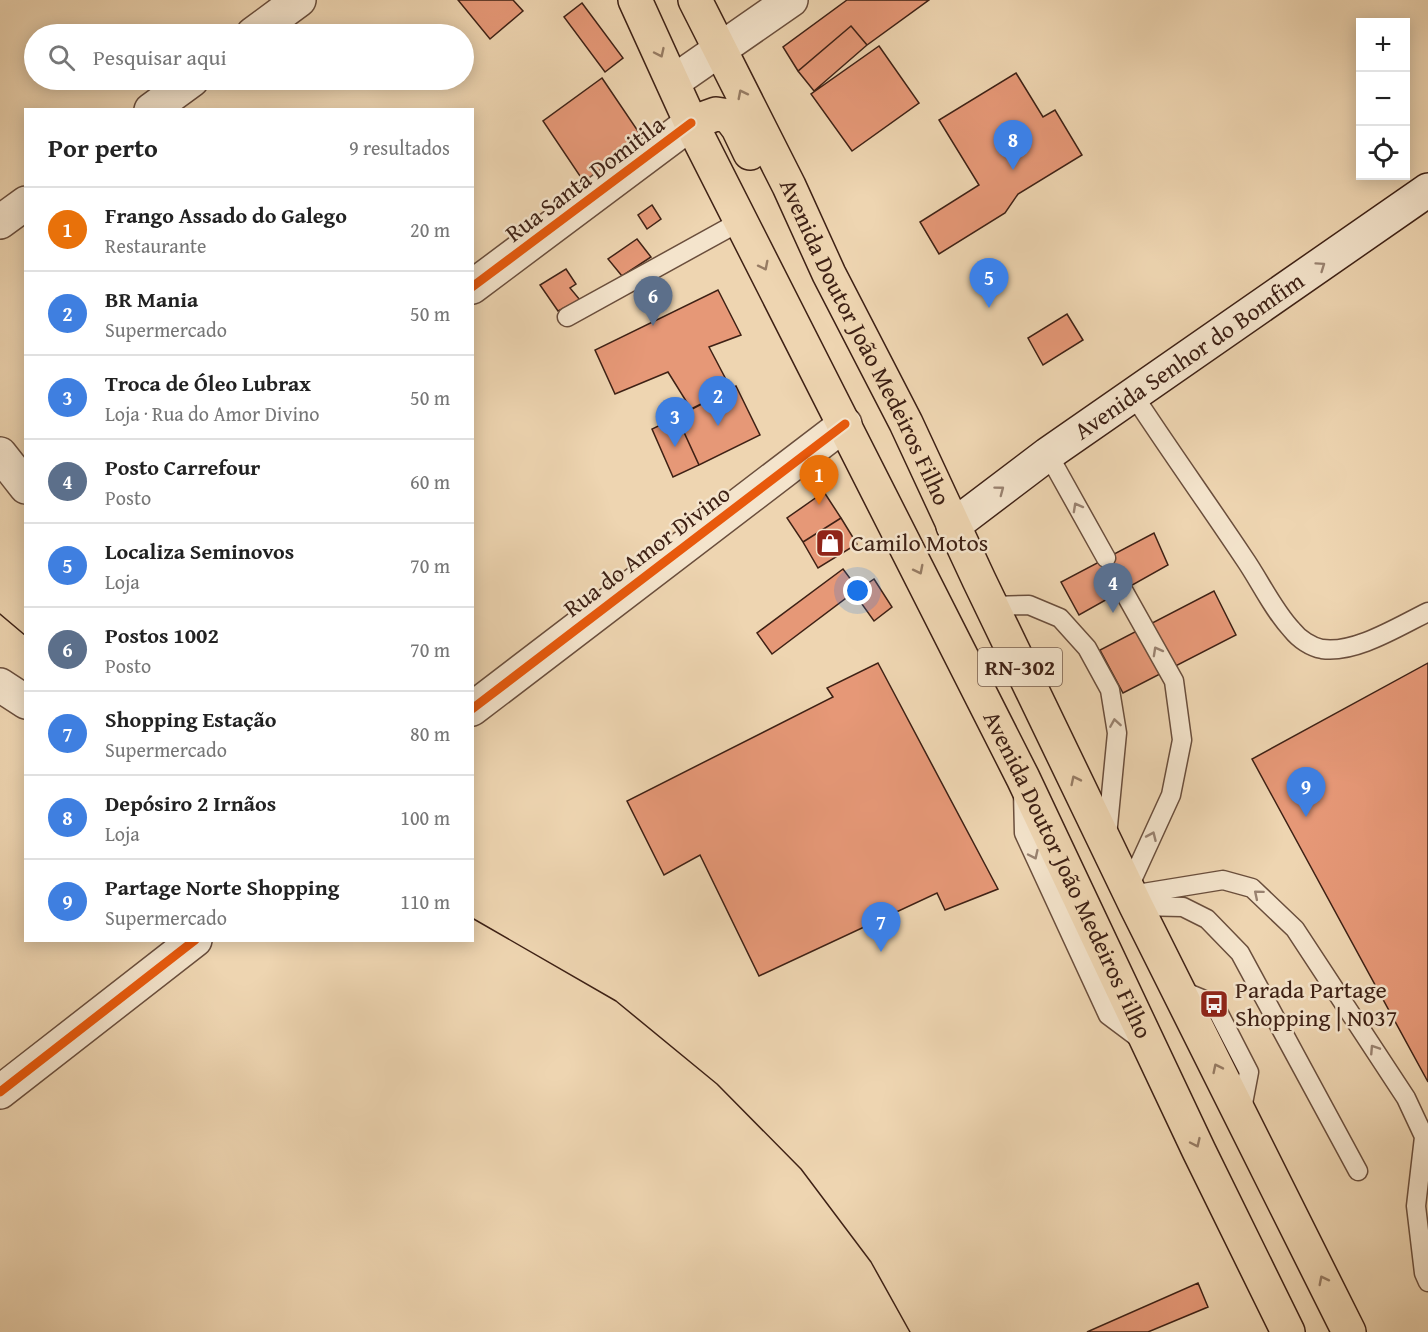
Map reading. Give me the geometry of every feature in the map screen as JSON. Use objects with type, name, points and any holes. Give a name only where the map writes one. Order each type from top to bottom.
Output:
[{"type":"main road","name":"Avenida Doutor João Medeiros Filho","points":[[635,0],[692,123],[1023,778],[1150,1048],[1288,1332]]},
{"type":"main road","name":"Avenida Doutor João Medeiros Filho","points":[[695,0],[789,186],[829,274],[906,423],[991,606],[1132,897],[1349,1332]]},
{"type":"main road","points":[[692,123],[716,114],[729,116],[738,128],[793,248],[829,274]]},
{"type":"main road","points":[[786,309],[821,342],[895,494],[912,515],[928,526],[936,528],[953,526]]},
{"type":"street","points":[[267,24],[299,0]]},
{"type":"street","points":[[673,82],[791,0]]},
{"type":"street","points":[[155,108],[179,90]]},
{"type":"street","name":"Rua Santa Domitila","points":[[474,286],[692,123]]},
{"type":"street","name":"Avenida Senhor do Bomfim","points":[[953,526],[1048,454],[1428,190]]},
{"type":"street","points":[[0,222],[24,204]]},
{"type":"street","name":"Rua do Amor Divino","points":[[474,707],[845,424]]},
{"type":"street","points":[[0,454],[24,484]]},
{"type":"street","points":[[0,685],[24,701]]},
{"type":"street","points":[[0,1092],[192,942]]},
{"type":"lane","points":[[567,317],[741,220]]},
{"type":"lane","points":[[1134,396],[1245,559],[1282,618],[1304,641],[1319,649],[1337,650],[1357,645],[1428,612]]},
{"type":"lane","points":[[1048,454],[1106,558]]},
{"type":"lane","points":[[1124,590],[1174,681],[1182,740],[1171,795],[1132,897]]},
{"type":"lane","points":[[991,606],[1029,605],[1060,618],[1087,648],[1110,690],[1117,733],[1106,844]]},
{"type":"lane","points":[[1132,897],[1223,880],[1252,888],[1295,929],[1406,1098],[1426,1141],[1416,1206],[1424,1273],[1428,1282]]},
{"type":"lane","points":[[1132,897],[1183,907],[1208,919],[1240,953],[1358,1171]]},
{"type":"building","points":[[458,0],[513,0],[523,11],[490,39]]},
{"type":"building","points":[[847,0],[929,0],[867,45],[851,26],[798,71],[783,47]]},
{"type":"building","points":[[582,3],[623,58],[605,72],[564,17]]},
{"type":"building","points":[[851,26],[867,45],[814,91],[798,71]]},
{"type":"building","points":[[879,46],[919,103],[852,151],[811,94]]},
{"type":"building","points":[[1016,73],[1043,117],[1055,110],[1082,155],[1018,194],[1005,213],[939,254],[920,222],[979,185],[939,120]]},
{"type":"building","points":[[602,78],[646,143],[586,185],[543,121]]},
{"type":"building","points":[[652,205],[661,219],[647,229],[638,215]]},
{"type":"building","points":[[637,239],[651,257],[622,276],[608,259]]},
{"type":"building","points":[[566,269],[576,284],[570,288],[580,300],[558,311],[540,285]]},
{"type":"building","points":[[718,290],[741,335],[709,347],[731,389],[691,409],[668,372],[615,394],[595,350]]},
{"type":"building","points":[[1067,314],[1083,340],[1043,365],[1028,338]]},
{"type":"building","points":[[736,386],[760,435],[699,465],[677,417]]},
{"type":"building","points":[[677,417],[699,465],[673,477],[652,429]]},
{"type":"building","points":[[824,492],[841,518],[803,542],[787,518]]},
{"type":"building","name":"Camilo Motos","points":[[841,518],[857,544],[818,568],[803,542]]},
{"type":"building","points":[[1154,533],[1168,565],[1079,615],[1061,582]]},
{"type":"building","points":[[843,569],[858,589],[772,654],[757,633]]},
{"type":"building","points":[[874,579],[892,607],[874,621],[854,593]]},
{"type":"building","points":[[1214,591],[1236,635],[1123,693],[1100,650]]},
{"type":"building","points":[[878,663],[998,889],[945,910],[937,893],[759,976],[700,855],[664,875],[627,801],[833,697],[827,688]]},
{"type":"building","points":[[1428,663],[1428,1082],[1252,759]]},
{"type":"building","points":[[1198,1283],[1208,1307],[1148,1332],[1087,1332]]},
{"type":"tram line","points":[[0,614],[24,634]]},
{"type":"tram line","points":[[474,919],[616,1001],[717,1084],[801,1169],[871,1262],[910,1332]]},
{"type":"cycle path","points":[[474,286],[691,123]]},
{"type":"cycle path","points":[[474,707],[845,424]]},
{"type":"cycle path","points":[[0,1092],[192,942]]},
{"type":"place","name":"Depósiro 2 Irnãos","points":[[1013,170]]},
{"type":"place","name":"Localiza Seminovos","points":[[989,308]]},
{"type":"place","name":"Postos 1002","points":[[653,326]]},
{"type":"place","name":"BR Mania","points":[[718,426]]},
{"type":"place","name":"Troca de Óleo Lubrax","points":[[675,447]]},
{"type":"place","name":"Frango Assado do Galego","points":[[819,505]]},
{"type":"place","name":"Camilo Motos","points":[[830,543]]},
{"type":"place","name":"Posto Carrefour","points":[[1113,613]]},
{"type":"place","name":"Partage Norte Shopping","points":[[1306,817]]},
{"type":"place","name":"Shopping Estação","points":[[881,952]]},
{"type":"place","name":"Parada Partage Shopping | N037","points":[[1214,1004]]}]
